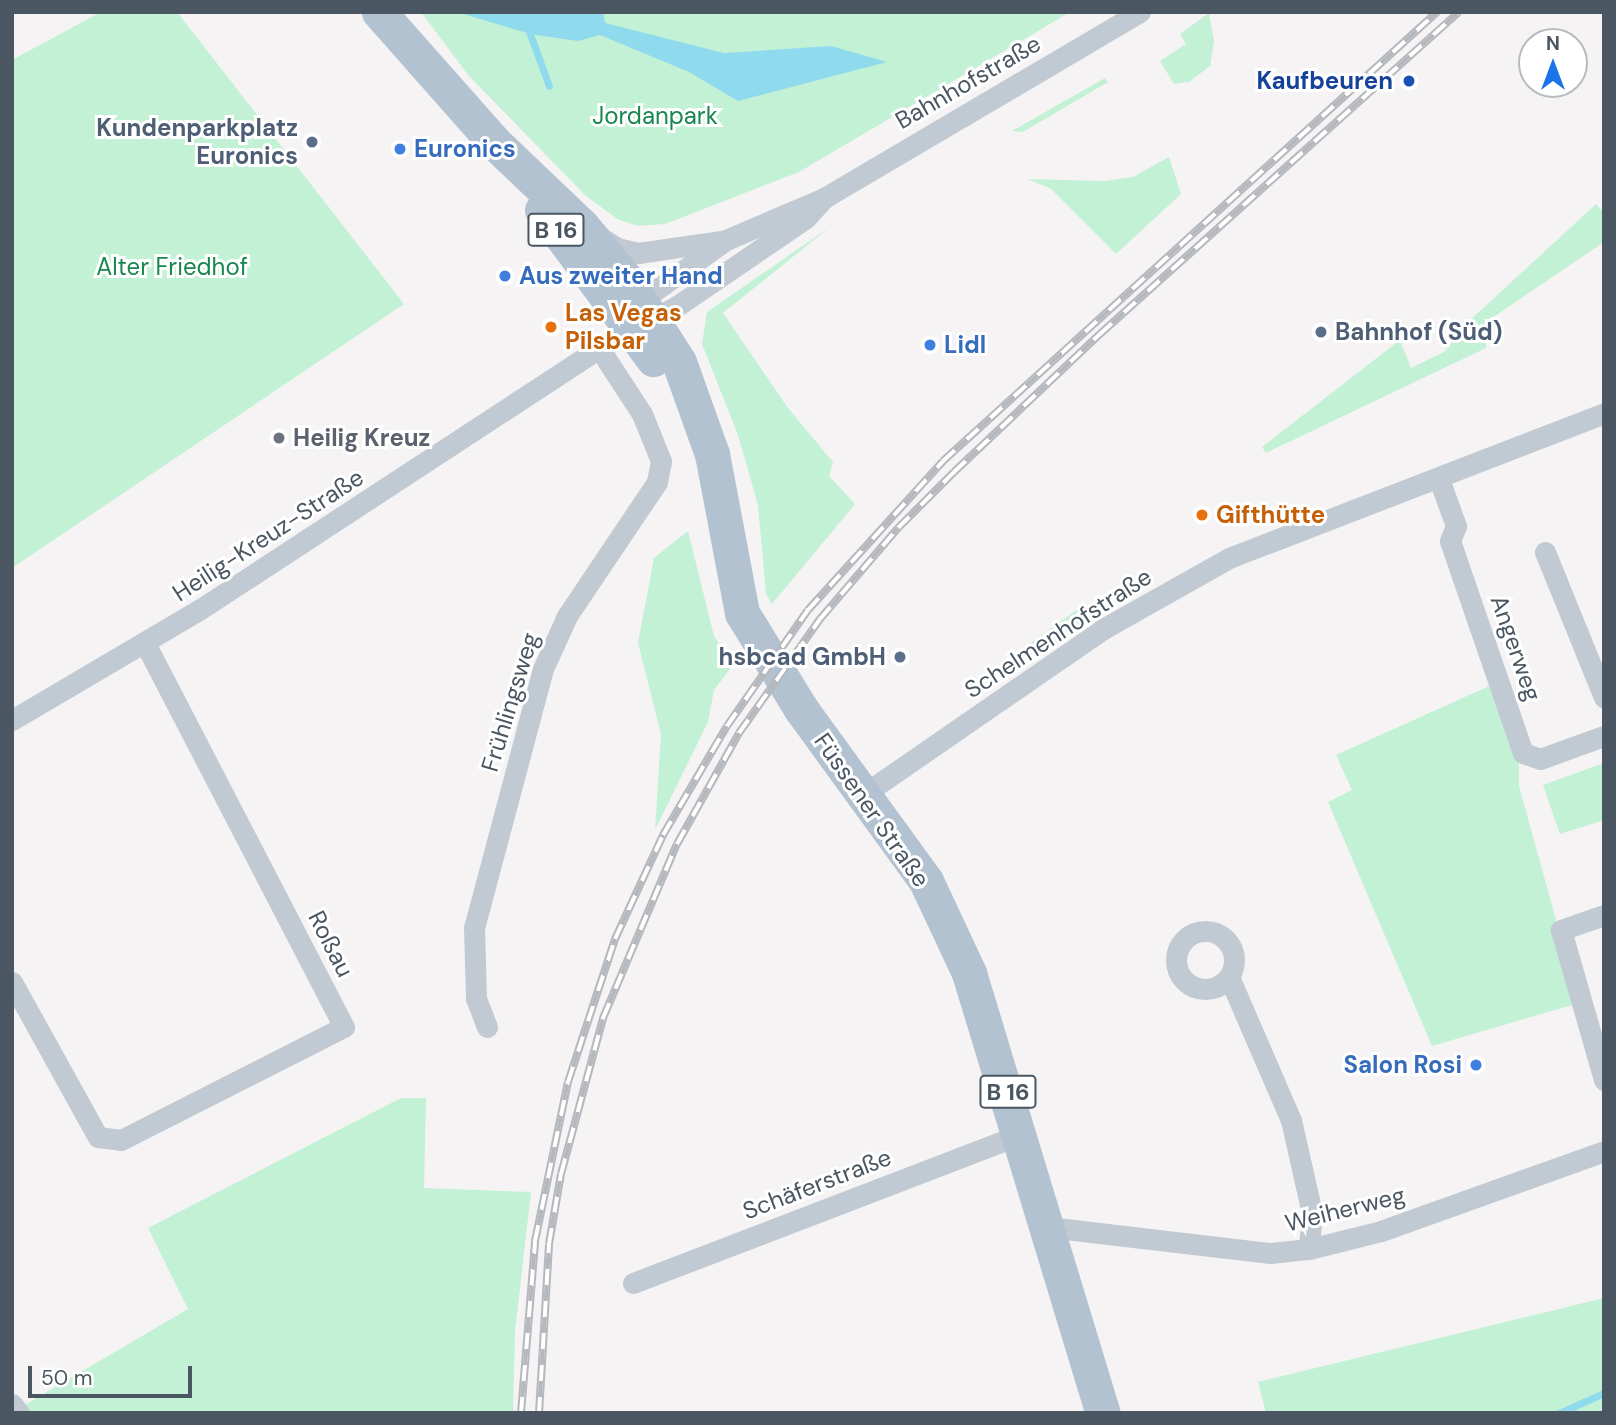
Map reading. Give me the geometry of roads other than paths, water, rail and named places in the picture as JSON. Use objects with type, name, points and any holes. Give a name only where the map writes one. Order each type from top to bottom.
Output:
[{"type":"main road","name":"B 16","points":[[379,12],[493,141],[582,226],[626,327]]},
{"type":"main road","name":"B 16","points":[[493,141],[626,327]]},
{"type":"main road","name":"Füssener Straße","points":[[626,327],[679,362],[712,454],[742,613],[801,709],[926,881],[969,973],[1021,1135],[1103,1413]]},
{"type":"street","name":"Bahnhofstraße","points":[[582,226],[617,248],[638,253],[726,240],[824,198],[1140,12]]},
{"type":"street","name":"Bahnhofstraße","points":[[626,327],[806,218],[824,198]]},
{"type":"street","name":"Bahnhofstraße","points":[[626,327],[726,240]]},
{"type":"street","name":"Heilig-Kreuz-Straße","points":[[12,720],[145,643],[626,327]]},
{"type":"street","name":"Frühlingsweg","points":[[487,1027],[476,998],[474,928],[543,669],[567,616],[657,482],[661,461],[642,414],[626,327]]},
{"type":"street","name":"Schelmenhofstraße","points":[[864,794],[1103,629],[1229,558],[1439,480],[1604,413]]},
{"type":"street","name":"Angerweg","points":[[1439,480],[1455,526],[1450,541],[1523,753],[1540,759],[1604,736]]},
{"type":"street","points":[[1545,552],[1604,697]]},
{"type":"street","name":"Roßau","points":[[12,982],[98,1137],[121,1140],[344,1027],[145,643]]},
{"type":"street","points":[[1604,915],[1560,930],[1604,1080]]},
{"type":"street","points":[[1229,977],[1291,1120],[1312,1213],[1309,1250]]},
{"type":"street","name":"Schäferstraße","points":[[633,1283],[1021,1135]]},
{"type":"street","name":"Weiherweg","points":[[1048,1227],[1270,1254],[1309,1250],[1381,1231],[1604,1151]]},
{"type":"street","points":[[12,1404],[19,1413]]},
{"type":"water","points":[[457,12],[603,12],[605,23],[724,53],[831,46],[887,62],[738,101],[689,72],[600,35],[578,41],[530,34]]},
{"type":"waterway","points":[[530,34],[549,86]]},
{"type":"waterway","points":[[1559,1413],[1604,1393]]},
{"type":"railway","points":[[521,1413],[535,1241],[568,1082],[615,939],[663,835],[727,726],[808,610],[943,461],[1437,12]]},
{"type":"railway","points":[[539,1413],[549,1244],[561,1174],[603,1018],[677,844],[739,733],[820,619],[898,528],[1100,334],[1459,12]]},
{"type":"place","name":"Kaufbeuren","points":[[1409,81]]},
{"type":"place","name":"Kundenparkplatz Euronics","points":[[312,142]]},
{"type":"place","name":"Euronics","points":[[400,149]]},
{"type":"place","name":"Aus zweiter Hand","points":[[505,276]]},
{"type":"place","name":"Las Vegas Pilsbar","points":[[551,327]]},
{"type":"place","name":"Bahnhof (Süd)","points":[[1321,332]]},
{"type":"place","name":"Lidl","points":[[930,345]]},
{"type":"place","name":"Heilig Kreuz","points":[[279,438]]},
{"type":"place","name":"Gifthütte","points":[[1202,515]]},
{"type":"place","name":"hsbcad GmbH","points":[[900,657]]},
{"type":"place","name":"Salon Rosi","points":[[1476,1065]]},
{"type":"park label","name":"Jordanpark","points":[[655,116]]},
{"type":"park label","name":"Alter Friedhof","points":[[172,267]]}]
